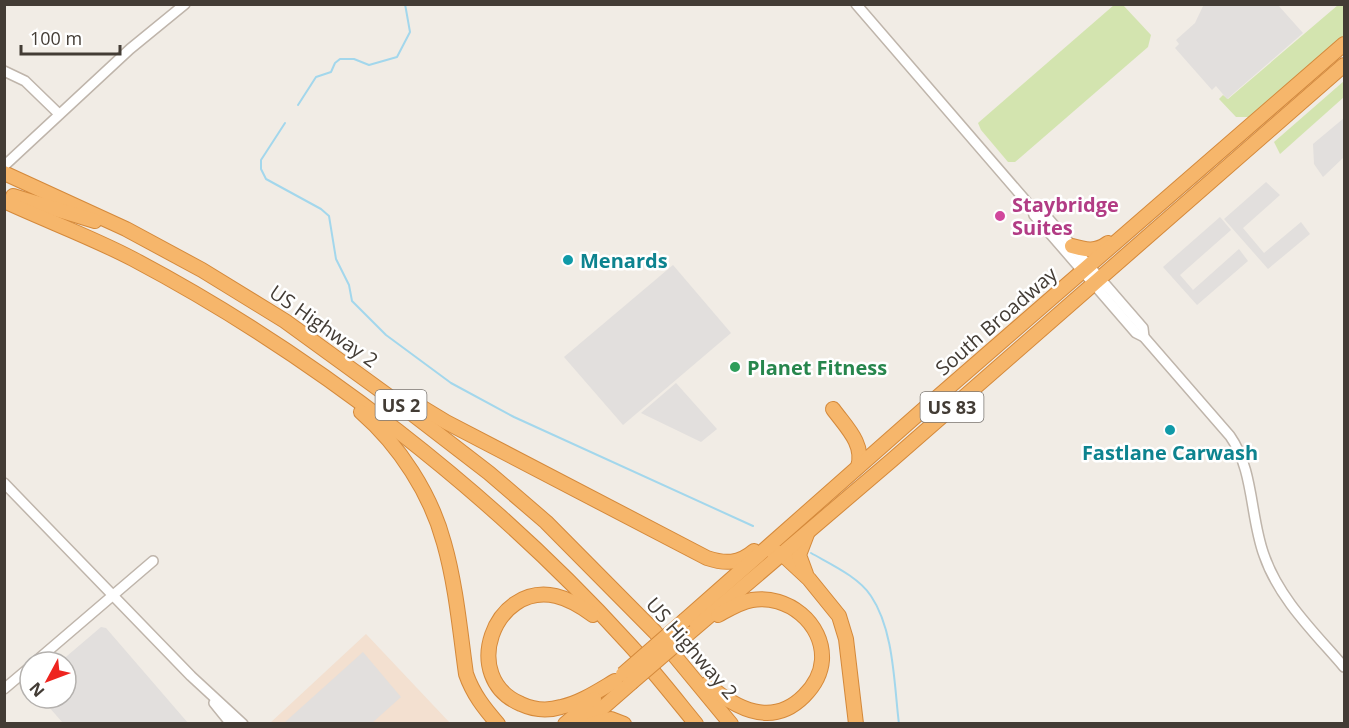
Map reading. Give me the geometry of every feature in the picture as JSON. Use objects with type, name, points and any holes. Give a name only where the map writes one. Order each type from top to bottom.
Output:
[{"type":"highway","points":[[1310,94],[1342,50]]},
{"type":"highway","points":[[1256,143],[1253,140],[1255,134],[1303,92],[1342,50]]},
{"type":"highway","name":"South Broadway","points":[[565,723],[688,628],[892,460],[1010,357],[1092,275],[1137,225],[1342,50]]},
{"type":"highway","name":"South Broadway","points":[[688,628],[751,562],[854,471],[1092,275],[1145,239],[1344,65]]},
{"type":"highway","points":[[1145,239],[1190,192],[1243,146],[1245,143],[1241,134]]},
{"type":"highway","name":"US Highway 2","points":[[4,173],[126,229],[202,270],[285,321],[385,392],[489,473],[546,522],[633,609],[731,723]]},
{"type":"highway","points":[[1092,275],[1154,218],[1185,183]]},
{"type":"highway","points":[[4,193],[58,211],[126,229]]},
{"type":"highway","name":"US 2","points":[[4,201],[132,259],[231,316],[307,365],[374,413],[533,546],[630,645],[696,723]]},
{"type":"highway","points":[[1072,246],[1091,251],[1101,249],[1128,228],[1137,225]]},
{"type":"highway","points":[[307,365],[383,435],[411,471],[423,492],[444,543],[466,674],[480,704],[498,723]]},
{"type":"highway","points":[[385,392],[418,405],[446,422],[718,562],[731,563],[750,555],[825,490],[854,471],[861,459],[856,440],[833,410]]},
{"type":"highway","points":[[809,529],[799,555],[809,579]]},
{"type":"highway","points":[[751,562],[771,553],[781,553],[809,579],[838,616],[844,630],[856,723]]},
{"type":"highway","points":[[623,679],[561,708],[540,710],[522,705],[506,695],[492,674],[488,650],[491,636],[507,610],[524,600],[549,595],[581,606],[612,633],[630,645]]},
{"type":"highway","points":[[675,657],[693,669],[707,685],[728,701],[738,707],[755,711],[777,712],[792,706],[805,695],[818,676],[822,660],[817,636],[802,614],[790,606],[770,600],[752,600],[688,628]]},
{"type":"highway","name":"South Broadway","points":[[584,723],[623,679]]},
{"type":"highway","points":[[592,723],[611,719],[624,723]]},
{"type":"street","points":[[4,166],[130,49],[185,4]]},
{"type":"street","points":[[856,4],[1032,208],[1034,215],[1092,275]]},
{"type":"street","points":[[4,71],[25,81],[59,114]]},
{"type":"street","points":[[1032,208],[1040,209],[1072,246],[1136,333],[1144,337],[1238,448],[1265,559],[1300,617],[1344,667]]},
{"type":"street","points":[[4,483],[191,676],[243,723]]},
{"type":"street","points":[[49,650],[153,561]]},
{"type":"street","points":[[191,676],[231,723]]},
{"type":"street","points":[[4,689],[18,677]]},
{"type":"shaded area","points":[[1204,4],[1278,5],[1303,33],[1227,99],[1216,86],[1212,90],[1175,48],[1179,44],[1176,40],[1195,23]]},
{"type":"shaded area","points":[[1344,118],[1344,157],[1323,177],[1314,164],[1313,144]]},
{"type":"shaded area","points":[[1266,182],[1280,195],[1243,228],[1264,253],[1301,222],[1310,234],[1268,269],[1224,219]]},
{"type":"shaded area","points":[[1220,217],[1231,230],[1180,275],[1193,290],[1239,249],[1248,261],[1197,305],[1163,267]]},
{"type":"shaded area","points":[[673,265],[731,333],[623,425],[564,357]]},
{"type":"shaded area","points":[[676,383],[717,429],[701,442],[641,413]]},
{"type":"shaded area","points":[[101,627],[106,628],[188,723],[63,723],[52,710],[78,710],[78,650],[74,650]]},
{"type":"shaded area","points":[[366,634],[450,723],[269,724]]},
{"type":"shaded area","points":[[363,652],[401,697],[372,723],[284,723]]},
{"type":"green space","points":[[1114,5],[1123,5],[1151,35],[1148,47],[1015,162],[1008,162],[981,130],[978,123]]},
{"type":"green space","points":[[1338,5],[1344,5],[1344,37],[1251,117],[1236,117],[1219,99],[1223,95],[1228,99]]},
{"type":"green space","points":[[1344,81],[1344,97],[1280,154],[1274,142]]},
{"type":"waterway","points":[[298,105],[316,77],[331,72],[335,63],[340,59],[354,59],[369,65],[397,57],[410,32],[405,4]]},
{"type":"waterway","points":[[285,123],[261,160],[261,169],[266,179],[321,209],[329,216],[336,259],[349,285],[352,301],[386,335],[451,383],[514,417],[753,526]]},
{"type":"waterway","points":[[811,553],[859,583],[866,589],[879,610],[892,658],[899,724]]},
{"type":"place","name":"Staybridge Suites","points":[[1000,216]]},
{"type":"place","name":"Menards","points":[[568,260]]},
{"type":"place","name":"Planet Fitness","points":[[735,367]]},
{"type":"place","name":"Fastlane Carwash","points":[[1170,430]]}]
